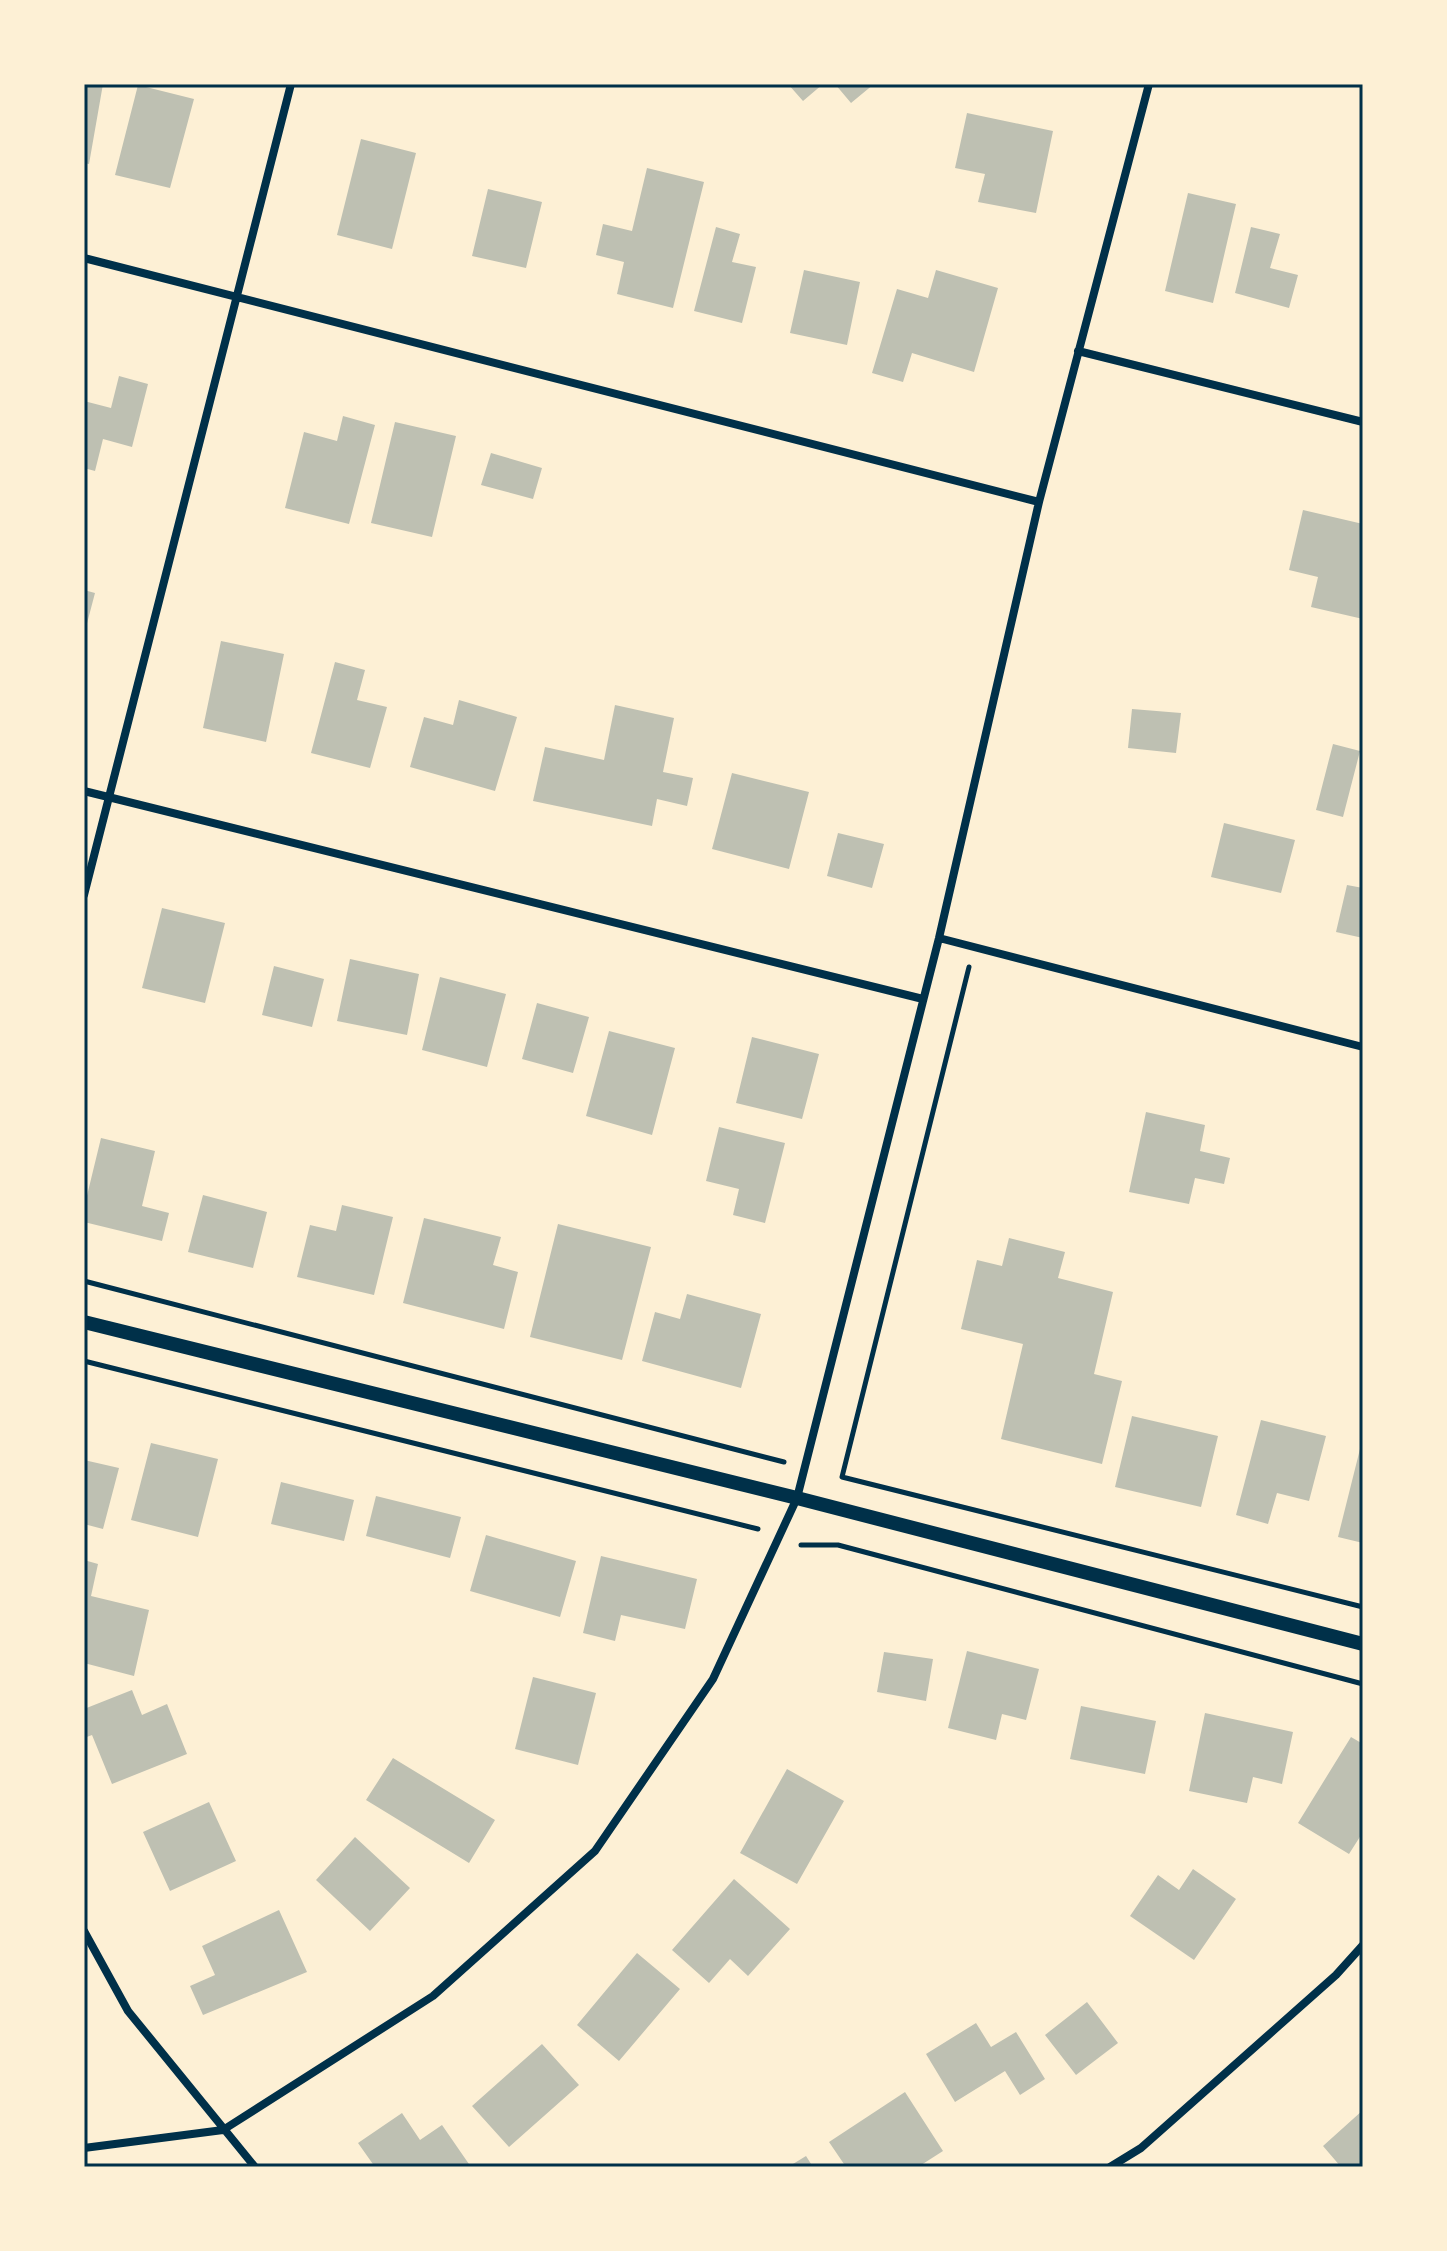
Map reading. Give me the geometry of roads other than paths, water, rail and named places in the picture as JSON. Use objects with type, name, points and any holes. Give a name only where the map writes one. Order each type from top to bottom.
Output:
[{"type":"street","points":[[84,895],[291,84]]},
{"type":"street","points":[[84,2148],[223,2130],[433,1996],[595,1851],[713,1679],[797,1498],[939,938],[1039,502],[1149,84]]},
{"type":"street","points":[[84,258],[1039,502]]},
{"type":"street","points":[[1078,351],[1363,422]]},
{"type":"street","points":[[84,791],[923,999]]},
{"type":"street","points":[[939,938],[1363,1047]]},
{"type":"street","points":[[84,1322],[797,1498],[1363,1644]]},
{"type":"street","points":[[84,1931],[128,2011],[255,2167]]},
{"type":"street","points":[[1110,2167],[1141,2148],[1336,1975],[1363,1945]]}]
